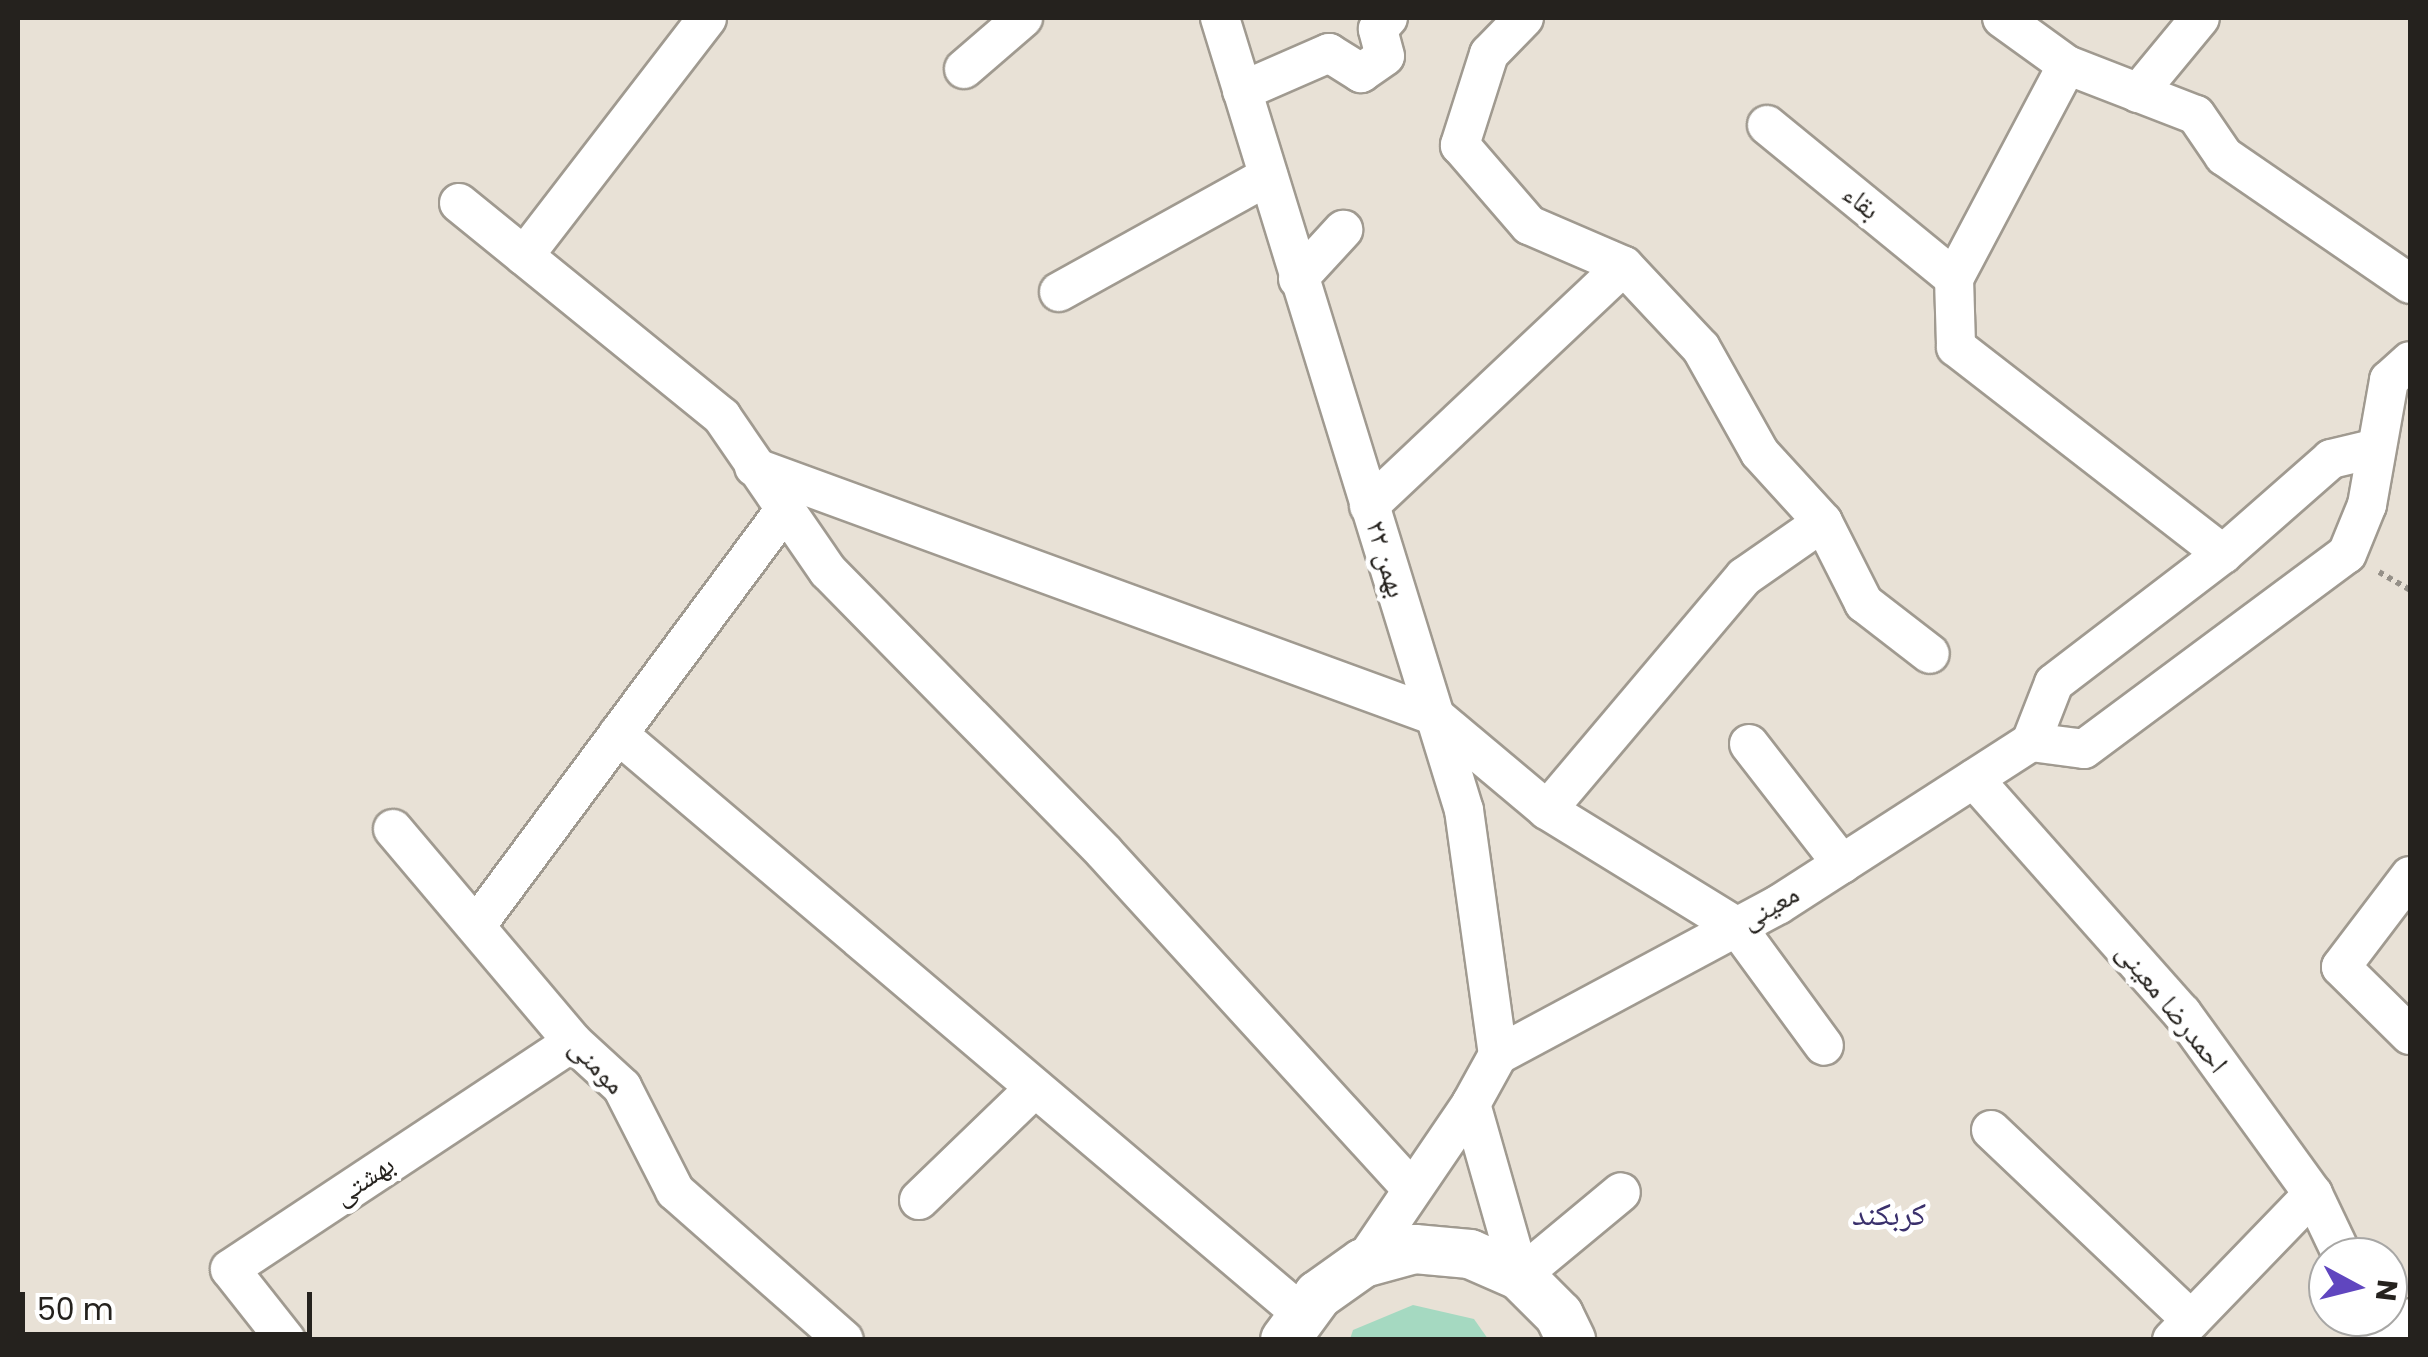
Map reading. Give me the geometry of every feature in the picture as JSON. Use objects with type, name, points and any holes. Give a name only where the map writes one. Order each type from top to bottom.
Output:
[{"type":"street","points":[[524,256],[707,18]]},
{"type":"street","points":[[964,69],[1024,18]]},
{"type":"street","points":[[1224,31],[1256,18]]},
{"type":"street","points":[[1242,91],[1329,54],[1360,73],[1385,56],[1378,29],[1388,18]]},
{"type":"street","points":[[1524,18],[1489,54],[1460,144],[1529,225],[1624,266],[1700,348],[1760,453],[1823,522],[1864,602],[1930,654]]},
{"type":"street","points":[[2002,18],[2067,65],[2196,115],[2224,156],[2410,284]]},
{"type":"street","points":[[2138,93],[2200,18]]},
{"type":"street","name":"۲۲ بهمن","points":[[1224,31],[1464,810],[1498,1055]]},
{"type":"street","points":[[2067,65],[1954,278],[1956,347],[2223,554]]},
{"type":"street","name":"بقاء","points":[[1767,126],[1954,278]]},
{"type":"street","points":[[1059,292],[1268,176]]},
{"type":"street","points":[[459,203],[722,417],[783,512],[828,571],[1104,852],[1411,1188]]},
{"type":"street","points":[[1298,279],[1343,230]]},
{"type":"street","points":[[1369,506],[1624,266]]},
{"type":"street","points":[[2373,449],[2331,459],[2223,554],[2054,682],[2031,742],[2084,749],[2347,554],[2367,505],[2373,449],[2389,380],[2410,361]]},
{"type":"street","points":[[754,467],[1435,716],[1547,810],[1737,927],[1824,1046]]},
{"type":"street","points":[[476,926],[783,512]]},
{"type":"street","points":[[1547,810],[1744,577],[1823,522]]},
{"type":"street","points":[[618,734],[1035,1088],[1290,1333],[1318,1295],[1363,1263],[1416,1249],[1470,1254],[1520,1276],[1559,1315],[1571,1340]]},
{"type":"street","name":"معینی","points":[[1498,1055],[1737,927],[2031,742]]},
{"type":"street","points":[[1749,744],[1842,864]]},
{"type":"street","name":"احمدرضا معینی","points":[[1974,779],[2182,1014],[2313,1194],[2333,1237]]},
{"type":"street","name":"مومنی","points":[[393,828],[572,1042],[622,1087],[675,1191],[844,1340]]},
{"type":"street","points":[[2410,876],[2341,967],[2410,1035]]},
{"type":"street","name":"بهشتی","points":[[286,1340],[230,1269],[572,1042]]},
{"type":"street","points":[[1363,1263],[1471,1104],[1498,1055]]},
{"type":"street","points":[[919,1200],[1035,1088]]},
{"type":"street","points":[[1471,1104],[1520,1276]]},
{"type":"street","points":[[1991,1130],[2181,1330],[2313,1194]]},
{"type":"street","points":[[1520,1276],[1621,1192]]},
{"type":"street","points":[[2380,1340],[2410,1316]]},
{"type":"green space","points":[[1413,1305],[1474,1319],[1488,1339],[1350,1339],[1353,1330]]},
{"type":"district","name":"کربکند","points":[[1889,1214]]}]
